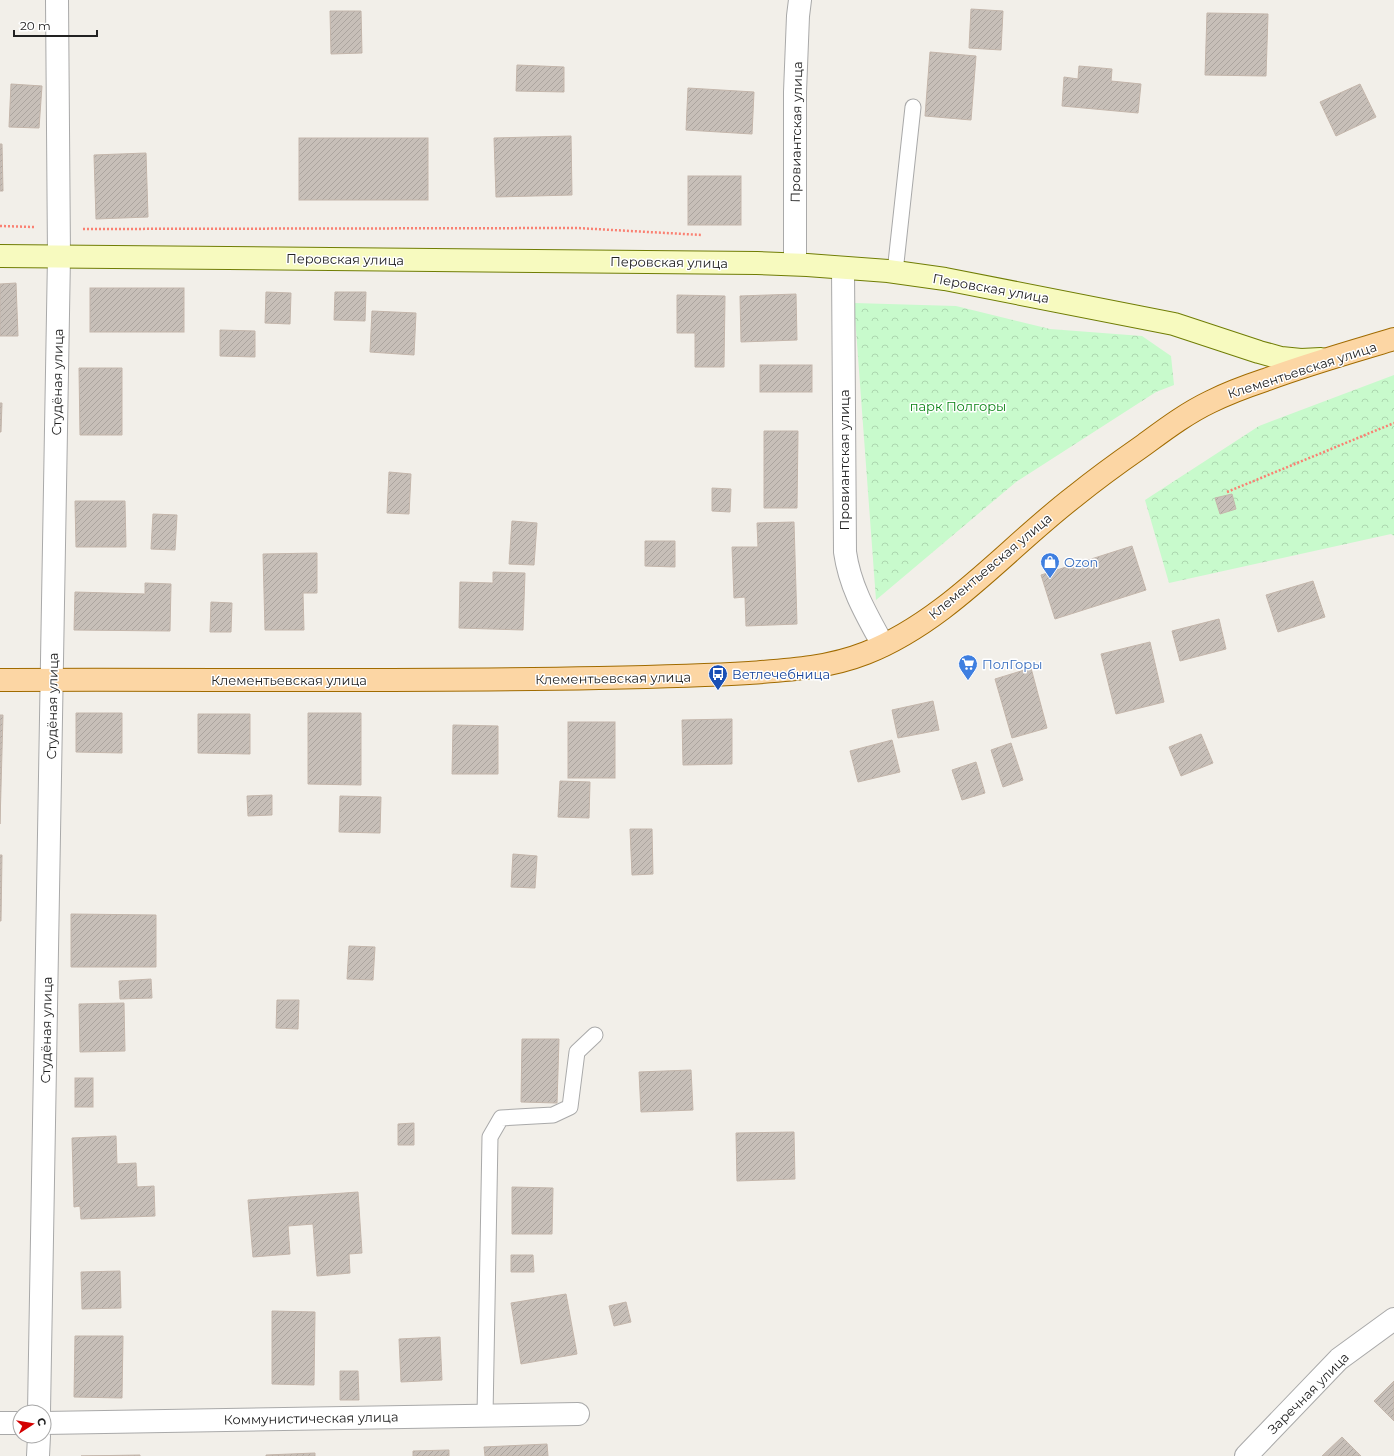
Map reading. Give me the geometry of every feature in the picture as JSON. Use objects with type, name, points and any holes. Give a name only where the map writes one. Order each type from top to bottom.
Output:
[{"type":"main road","name":"Перовская улица","points":[[0,256],[733,262],[795,264],[895,272],[945,279],[1174,324],[1281,358],[1301,360],[1327,359]]},
{"type":"main road","name":"Клементьевская улица","points":[[0,680],[474,680],[702,676],[795,670],[816,667],[869,652],[912,629],[936,612],[1076,494],[1191,412],[1233,391],[1327,359],[1394,339]]},
{"type":"street","name":"Студёная улица","points":[[39,1404],[53,680],[59,256],[56,0]]},
{"type":"street","name":"Провиантская улица","points":[[795,264],[795,92],[800,0]]},
{"type":"street","name":"Провиантская улица","points":[[843,268],[844,552],[847,570],[857,598],[883,644]]},
{"type":"street","name":"Заречная улица","points":[[1246,1456],[1339,1359],[1394,1319]]},
{"type":"street","name":"Коммунистическая улица","points":[[52,1423],[578,1414]]},
{"type":"street","points":[[0,1423],[12,1423]]},
{"type":"street","points":[[38,1456],[39,1444]]},
{"type":"lane","points":[[895,272],[913,107]]},
{"type":"lane","points":[[485,1416],[490,1137],[501,1118],[552,1115],[570,1107],[577,1052],[595,1035]]},
{"type":"path","points":[[0,226],[59,229],[577,228],[709,235]]},
{"type":"path","points":[[1227,492],[1394,423]]},
{"type":"green space","name":"парк Полгоры","points":[[854,303],[956,306],[1050,329],[1142,336],[1171,356],[1174,385],[1156,392],[1016,482],[876,600]]},
{"type":"green space","points":[[1394,375],[1394,536],[1391,534],[1169,583],[1145,500],[1259,426]]},
{"type":"building","points":[[971,9],[1003,11],[1001,50],[969,48]]},
{"type":"building","points":[[330,11],[361,11],[362,53],[331,54]]},
{"type":"building","points":[[1207,13],[1268,14],[1266,76],[1205,75]]},
{"type":"building","points":[[930,52],[976,56],[971,120],[925,116]]},
{"type":"building","points":[[517,65],[564,67],[564,92],[516,91]]},
{"type":"building","points":[[1079,66],[1112,69],[1111,81],[1141,84],[1138,113],[1062,106],[1064,77],[1078,79]]},
{"type":"building","points":[[11,84],[42,86],[39,128],[9,127]]},
{"type":"building","points":[[1360,84],[1376,117],[1336,136],[1320,102]]},
{"type":"building","points":[[688,88],[754,92],[752,134],[686,130]]},
{"type":"building","points":[[571,136],[572,195],[496,197],[494,138]]},
{"type":"building","points":[[299,138],[428,138],[428,200],[299,200]]},
{"type":"building","points":[[0,144],[2,144],[3,191],[0,191]]},
{"type":"building","points":[[146,153],[148,217],[96,219],[94,155]]},
{"type":"building","points":[[688,176],[741,176],[741,225],[688,225]]},
{"type":"building","points":[[16,283],[18,336],[0,336],[0,284]]},
{"type":"building","points":[[90,288],[184,288],[184,332],[90,332]]},
{"type":"building","points":[[266,292],[291,293],[290,324],[265,323]]},
{"type":"building","points":[[335,292],[366,292],[365,321],[334,320]]},
{"type":"building","points":[[796,294],[797,340],[741,342],[740,296]]},
{"type":"building","points":[[677,295],[725,296],[724,367],[695,367],[695,333],[677,333]]},
{"type":"building","points":[[372,311],[416,313],[414,355],[370,352]]},
{"type":"building","points":[[220,330],[255,331],[255,357],[220,356]]},
{"type":"building","points":[[760,365],[812,365],[812,392],[760,392]]},
{"type":"building","points":[[79,368],[122,368],[122,435],[80,435]]},
{"type":"building","points":[[0,403],[2,403],[1,432],[0,432]]},
{"type":"building","points":[[764,431],[798,431],[797,508],[764,508]]},
{"type":"building","points":[[389,472],[411,474],[409,514],[387,513]]},
{"type":"building","points":[[712,488],[731,489],[730,512],[712,511]]},
{"type":"building","points":[[1232,494],[1236,509],[1220,514],[1215,498]]},
{"type":"building","points":[[75,501],[125,501],[126,547],[76,547]]},
{"type":"building","points":[[153,514],[177,515],[175,550],[151,549]]},
{"type":"building","points":[[512,521],[537,523],[534,565],[509,564]]},
{"type":"building","points":[[794,522],[797,624],[746,626],[745,597],[734,598],[732,547],[758,547],[757,523]]},
{"type":"building","points":[[645,541],[675,541],[675,567],[645,566]]},
{"type":"building","points":[[1132,546],[1146,590],[1055,619],[1041,575]]},
{"type":"building","points":[[317,553],[317,593],[303,593],[304,630],[265,630],[263,554]]},
{"type":"building","points":[[493,572],[525,573],[523,630],[459,628],[460,582],[493,583]]},
{"type":"building","points":[[1313,581],[1325,617],[1278,632],[1266,595]]},
{"type":"building","points":[[145,583],[171,584],[170,631],[74,630],[75,592],[145,594]]},
{"type":"building","points":[[211,602],[232,603],[231,632],[210,632]]},
{"type":"building","points":[[1219,619],[1226,649],[1180,661],[1172,631]]},
{"type":"building","points":[[1150,642],[1164,702],[1116,714],[1101,654]]},
{"type":"building","points":[[1031,668],[1047,728],[1012,738],[995,679]]},
{"type":"building","points":[[933,701],[939,730],[898,738],[892,710]]},
{"type":"building","points":[[76,713],[122,713],[122,753],[76,752]]},
{"type":"building","points":[[308,713],[361,713],[361,785],[308,784]]},
{"type":"building","points":[[198,714],[250,714],[250,754],[198,753]]},
{"type":"building","points":[[0,715],[3,715],[0,824]]},
{"type":"building","points":[[732,719],[732,764],[683,765],[682,720]]},
{"type":"building","points":[[568,722],[615,722],[615,778],[568,778]]},
{"type":"building","points":[[453,725],[498,726],[498,774],[452,774]]},
{"type":"building","points":[[1201,734],[1213,763],[1181,776],[1169,747]]},
{"type":"building","points":[[892,740],[900,772],[858,782],[850,751]]},
{"type":"building","points":[[1011,743],[1023,780],[1003,787],[991,750]]},
{"type":"building","points":[[976,762],[985,793],[962,800],[952,770]]},
{"type":"building","points":[[560,781],[590,782],[589,818],[558,817]]},
{"type":"building","points":[[272,795],[272,815],[248,816],[247,796]]},
{"type":"building","points":[[340,796],[381,797],[380,833],[339,832]]},
{"type":"building","points":[[630,829],[652,829],[653,874],[632,875]]},
{"type":"building","points":[[513,854],[537,856],[535,888],[511,887]]},
{"type":"building","points":[[0,855],[2,855],[1,921],[0,921]]},
{"type":"building","points":[[71,914],[156,915],[156,967],[71,967]]},
{"type":"building","points":[[349,946],[375,947],[373,980],[347,979]]},
{"type":"building","points":[[151,979],[152,998],[120,999],[119,981]]},
{"type":"building","points":[[277,1000],[299,1000],[298,1029],[276,1028]]},
{"type":"building","points":[[124,1003],[125,1051],[80,1052],[79,1004]]},
{"type":"building","points":[[522,1039],[559,1039],[557,1103],[521,1102]]},
{"type":"building","points":[[691,1070],[693,1110],[641,1112],[639,1072]]},
{"type":"building","points":[[75,1078],[93,1078],[93,1107],[75,1107]]},
{"type":"building","points":[[414,1123],[414,1145],[398,1145],[398,1124]]},
{"type":"building","points":[[794,1132],[795,1179],[737,1181],[736,1133]]},
{"type":"building","points":[[116,1136],[117,1164],[136,1163],[137,1187],[154,1186],[155,1216],[81,1219],[80,1206],[74,1207],[72,1138]]},
{"type":"building","points":[[512,1187],[553,1188],[552,1234],[512,1234]]},
{"type":"building","points":[[358,1192],[362,1253],[349,1254],[350,1273],[317,1276],[313,1224],[288,1226],[290,1254],[253,1257],[248,1200]]},
{"type":"building","points":[[511,1255],[533,1255],[534,1272],[511,1272]]},
{"type":"building","points":[[120,1271],[121,1308],[82,1309],[81,1272]]},
{"type":"building","points":[[566,1294],[577,1354],[521,1364],[511,1303]]},
{"type":"building","points":[[626,1302],[631,1322],[614,1326],[609,1306]]},
{"type":"building","points":[[272,1311],[315,1312],[314,1385],[272,1384]]},
{"type":"building","points":[[75,1336],[123,1336],[122,1398],[74,1397]]},
{"type":"building","points":[[440,1337],[442,1380],[401,1382],[399,1339]]},
{"type":"building","points":[[340,1371],[358,1371],[359,1400],[340,1400]]},
{"type":"building","points":[[1394,1381],[1394,1421],[1374,1401]]},
{"type":"building","points":[[1342,1437],[1361,1456],[1322,1456]]},
{"type":"building","points":[[547,1444],[548,1456],[485,1456],[484,1447]]},
{"type":"building","points":[[449,1450],[449,1456],[413,1456],[413,1451]]},
{"type":"building","points":[[315,1453],[315,1456],[266,1456],[266,1455]]},
{"type":"building","points":[[140,1455],[140,1456],[81,1456]]},
{"type":"place","name":"Ozon","points":[[1050,579]]},
{"type":"place","name":"ПолГоры","points":[[968,681]]},
{"type":"place","name":"Ветлечебница","points":[[718,691]]}]
